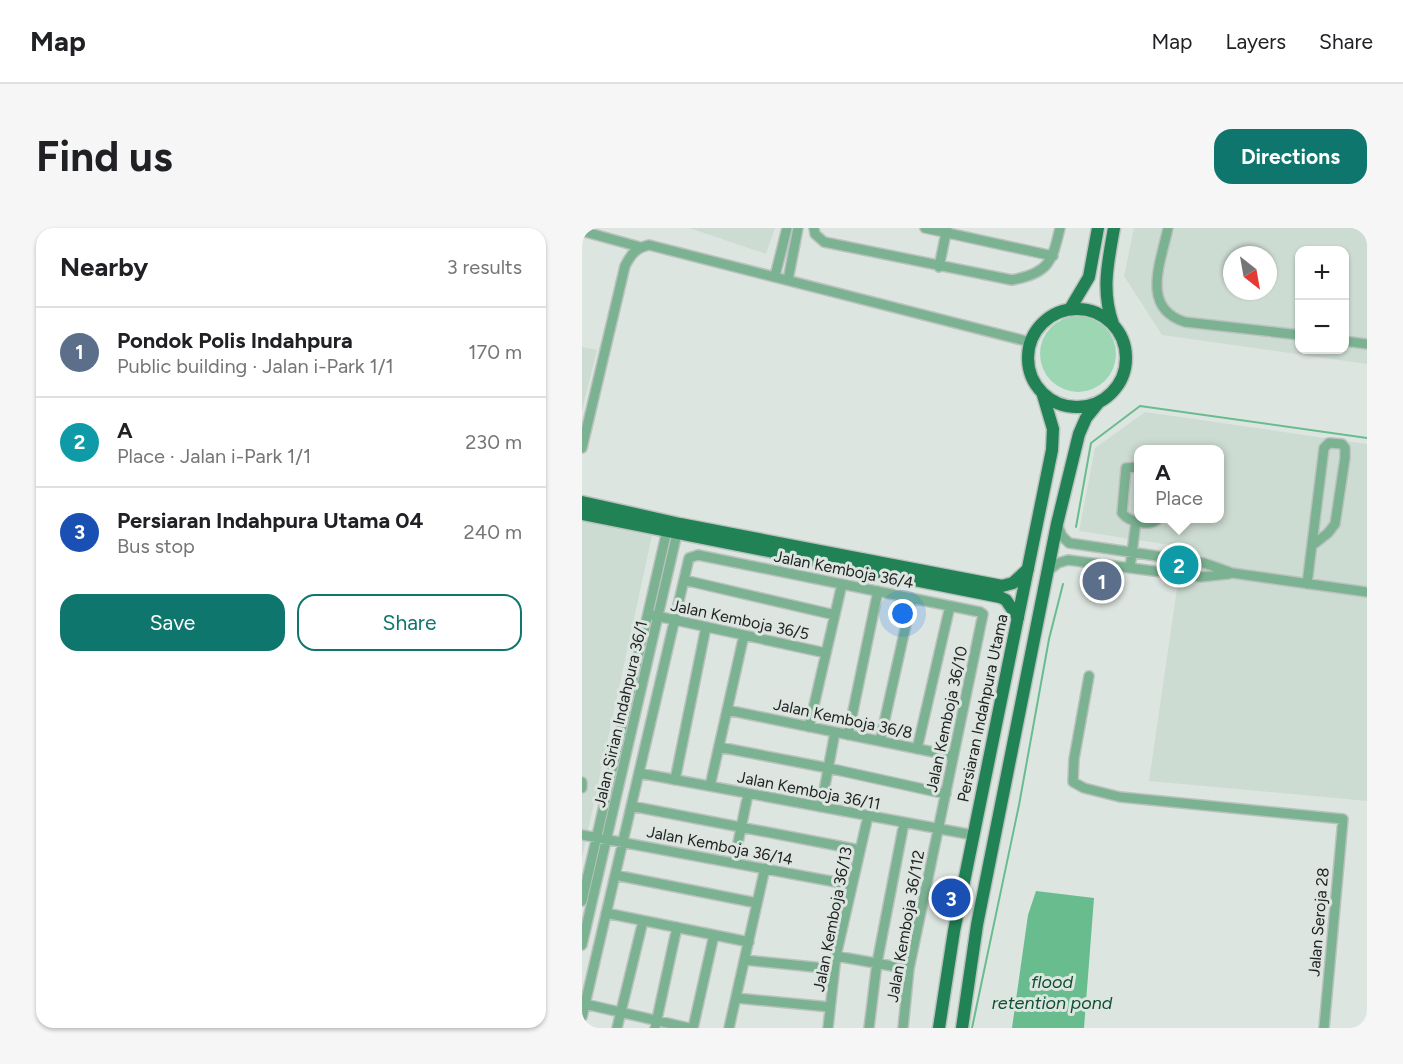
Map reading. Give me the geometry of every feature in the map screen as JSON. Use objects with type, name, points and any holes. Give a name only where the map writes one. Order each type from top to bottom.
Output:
[{"type":"main road","points":[[1070,309],[1089,277],[1098,228]]},
{"type":"main road","points":[[1113,324],[1106,298],[1105,278],[1114,228]]},
{"type":"main road","points":[[1070,309],[1086,309],[1101,315],[1113,324],[1122,337],[1126,352],[1125,367],[1120,381],[1111,394],[1099,402],[1080,408],[1060,405],[1043,395],[1034,384],[1028,370],[1027,356],[1030,342],[1039,326],[1053,315],[1070,309]]},
{"type":"main road","name":"Persiaran Indahpura Utama","points":[[939,1028],[954,931],[1052,450],[1053,429],[1043,395]]},
{"type":"main road","points":[[962,1028],[977,925],[1058,524],[1079,434],[1086,418],[1099,402]]},
{"type":"main road","points":[[582,502],[673,528],[1000,597],[1006,600],[1018,618]]},
{"type":"main road","points":[[582,514],[1002,586],[1013,583],[1028,569]]},
{"type":"street","points":[[775,276],[787,228]]},
{"type":"street","points":[[788,280],[798,228]]},
{"type":"street","points":[[814,228],[814,234],[824,242],[1012,280],[1043,268],[1053,256],[1060,228]]},
{"type":"street","points":[[925,228],[946,230],[1053,256]]},
{"type":"street","points":[[1168,228],[1156,295],[1167,313],[1185,322],[1295,335]]},
{"type":"street","points":[[939,267],[946,230]]},
{"type":"street","points":[[582,231],[640,247]]},
{"type":"street","points":[[582,448],[625,266],[631,254],[640,247],[649,245],[1030,342]]},
{"type":"street","points":[[1349,342],[1367,344]]},
{"type":"street","points":[[1308,584],[1325,445],[1342,444],[1345,448],[1345,458],[1335,524],[1314,544]]},
{"type":"street","points":[[1134,467],[1126,468],[1121,507],[1123,515],[1134,520]]},
{"type":"street","points":[[1130,568],[1136,523]]},
{"type":"street","points":[[1058,524],[1062,536],[1069,543],[1204,563],[1232,573],[1367,592]]},
{"type":"street","name":"Jalan Sirian Indahpura 36/1","points":[[582,945],[648,614],[673,528]]},
{"type":"street","name":"Jalan Sirian Indahpura 36/1","points":[[582,901],[602,838],[658,616],[673,528]]},
{"type":"street","name":"Jalan Kemboja 36/4","points":[[684,580],[689,558],[698,555],[983,614]]},
{"type":"street","points":[[1048,571],[1058,563],[1068,560],[1201,577],[1232,573]]},
{"type":"street","points":[[582,1017],[684,580],[835,615]]},
{"type":"street","points":[[809,727],[842,584]]},
{"type":"street","points":[[848,735],[878,591]]},
{"type":"street","points":[[880,741],[912,598]]},
{"type":"street","points":[[917,749],[950,606]]},
{"type":"street","name":"Jalan Kemboja 36/5","points":[[648,614],[826,653]]},
{"type":"street","name":"Jalan Kemboja 36/10","points":[[938,829],[983,614]]},
{"type":"street","points":[[675,780],[706,627]]},
{"type":"street","points":[[710,786],[744,635]]},
{"type":"street","name":"Jalan Seroja 28","points":[[1089,676],[1072,783],[1120,797],[1343,819],[1324,1028]]},
{"type":"street","name":"Jalan Kemboja 36/8","points":[[727,710],[952,756]]},
{"type":"street","points":[[820,807],[835,732]]},
{"type":"street","points":[[719,747],[946,794]]},
{"type":"street","name":"Jalan Kemboja 36/11","points":[[639,773],[973,836]]},
{"type":"street","points":[[582,782],[582,788]]},
{"type":"street","points":[[734,862],[748,794]]},
{"type":"street","points":[[631,806],[860,850]]},
{"type":"street","name":"Jalan Kemboja 36/13","points":[[828,1028],[836,956],[868,816]]},
{"type":"street","points":[[868,1028],[877,963],[904,823]]},
{"type":"street","name":"Jalan Kemboja 36/112","points":[[903,1028],[909,969],[938,829]]},
{"type":"street","name":"Jalan Kemboja 36/14","points":[[582,835],[852,885]]},
{"type":"street","points":[[729,1028],[765,868]]},
{"type":"street","points":[[615,875],[757,903]]},
{"type":"street","points":[[606,913],[749,942]]},
{"type":"street","points":[[617,1028],[643,921]]},
{"type":"street","points":[[656,1024],[677,927]]},
{"type":"street","points":[[585,1004],[621,1011],[656,1024],[691,1028],[714,935]]},
{"type":"street","points":[[836,956],[909,969]]},
{"type":"street","points":[[745,960],[834,969]]},
{"type":"street","points":[[736,998],[830,1006]]},
{"type":"shaded area","points":[[689,228],[775,228],[766,254]]},
{"type":"shaded area","points":[[1134,228],[1367,228],[1367,364],[1296,354],[1349,354],[1349,246],[1295,246],[1295,354],[1162,335],[1124,276]]},
{"type":"shaded area","points":[[1078,316],[1092,319],[1105,327],[1113,340],[1116,354],[1113,368],[1105,381],[1092,389],[1078,392],[1064,389],[1051,381],[1043,368],[1040,354],[1043,340],[1051,327],[1064,319]]},
{"type":"shaded area","points":[[582,347],[597,350],[582,411]]},
{"type":"shaded area","points":[[1145,412],[1367,444],[1367,801],[1149,781],[1183,547],[1079,531],[1095,448]]},
{"type":"shaded area","points":[[582,522],[652,536],[582,858]]},
{"type":"water","name":"flood retention pond","points":[[1036,891],[1094,898],[1084,1028],[1012,1028],[1028,915]]},
{"type":"waterway","points":[[1076,527],[1091,443],[1140,406],[1367,438]]},
{"type":"waterway","points":[[972,1028],[1019,805],[1049,639],[1063,584]]},
{"type":"place","name":"A","points":[[1179,565]]},
{"type":"place","name":"Pondok Polis Indahpura","points":[[1102,581]]},
{"type":"place","name":"Persiaran Indahpura Utama 04","points":[[951,898]]}]
